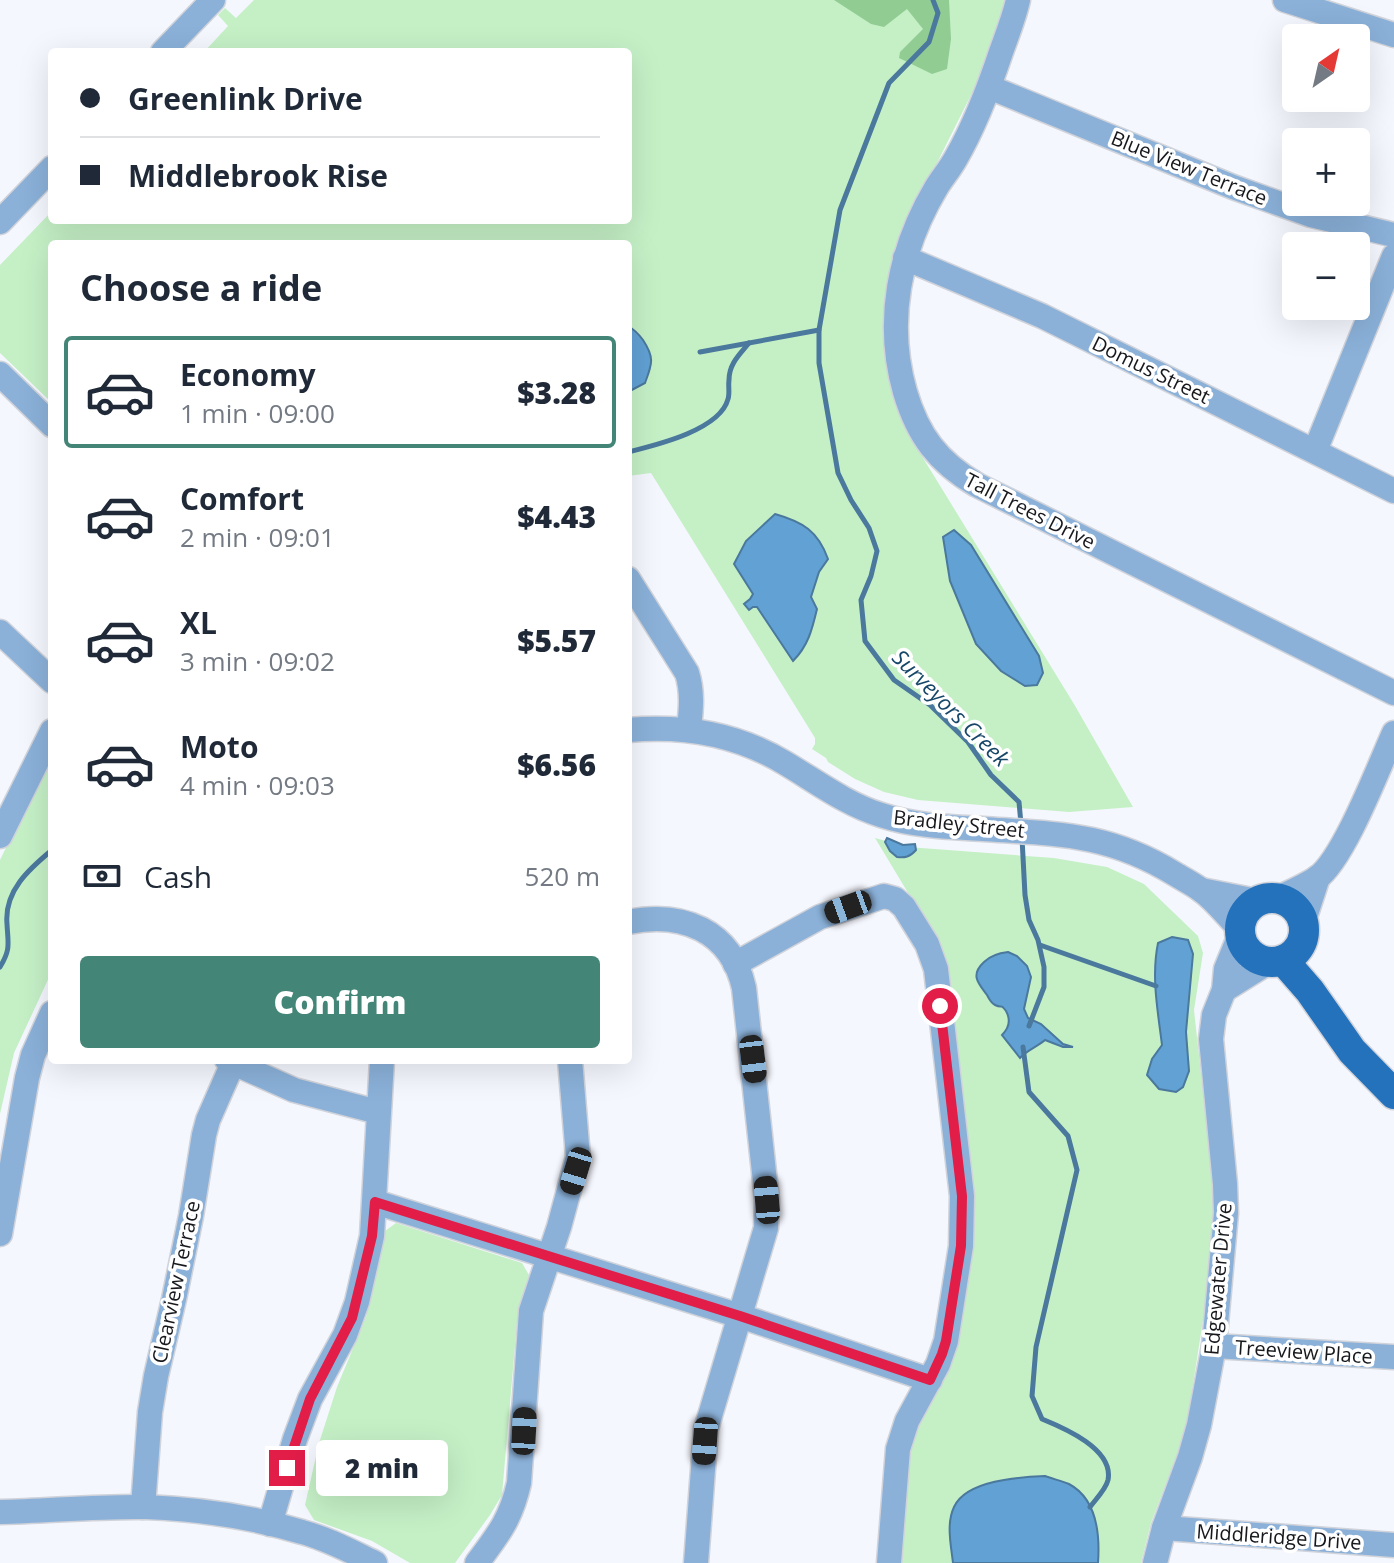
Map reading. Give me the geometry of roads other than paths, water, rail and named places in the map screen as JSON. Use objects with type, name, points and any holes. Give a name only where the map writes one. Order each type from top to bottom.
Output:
[{"type":"main road","points":[[1290,946],[1255,958],[1248,952],[1240,931],[1244,912],[1267,900],[1294,907],[1290,946],[1310,991],[1352,1051],[1394,1094]]},
{"type":"main road","points":[[1290,946],[1312,971],[1327,997],[1369,1053],[1394,1079]]},
{"type":"street","points":[[167,48],[213,0]]},
{"type":"street","name":"Tall Trees Drive","points":[[1018,0],[989,87],[956,160],[924,211],[905,258],[894,330],[903,384],[923,435],[938,456],[956,473],[991,493],[1394,693]]},
{"type":"street","points":[[1285,0],[1394,35]]},
{"type":"street","name":"Blue View Terrace","points":[[989,87],[1233,187],[1311,215],[1394,235]]},
{"type":"street","points":[[0,222],[48,172]]},
{"type":"street","points":[[1315,451],[1394,256]]},
{"type":"street","name":"Domus Street","points":[[905,258],[1042,316],[1394,491]]},
{"type":"street","points":[[0,374],[48,421]]},
{"type":"street","points":[[632,585],[687,673],[692,707],[689,729]]},
{"type":"street","points":[[0,632],[48,677]]},
{"type":"street","name":"Bradley Street","points":[[632,730],[689,729],[732,739],[777,759],[837,796],[873,812],[921,824],[1083,837],[1117,846],[1148,859],[1201,890],[1240,931]]},
{"type":"street","points":[[1267,900],[1318,877],[1328,868],[1344,842],[1394,733]]},
{"type":"street","points":[[0,836],[48,739]]},
{"type":"street","points":[[1224,990],[1290,946],[1318,877]]},
{"type":"street","name":"Bradley Street","points":[[1201,890],[1267,900]]},
{"type":"street","points":[[735,964],[820,917],[884,896],[895,899],[904,907],[930,950],[936,969],[963,1205],[961,1246],[942,1354],[907,1421],[898,1449],[889,1563]]},
{"type":"street","points":[[632,921],[657,918],[692,924],[720,944],[735,964],[744,988],[768,1209],[764,1239],[706,1429],[696,1563]]},
{"type":"street","name":"Edgewater Drive","points":[[1155,1563],[1199,1425],[1214,1346],[1226,1213],[1211,1039],[1214,1015],[1224,990],[1226,969],[1240,931]]},
{"type":"street","points":[[0,1234],[27,1078],[33,1055],[48,1022]]},
{"type":"street","name":"Clearview Terrace","points":[[143,1507],[152,1400],[204,1135],[229,1064]]},
{"type":"street","points":[[235,1064],[294,1090],[378,1112]]},
{"type":"street","points":[[270,1524],[310,1399],[352,1318],[372,1236],[382,1064]]},
{"type":"street","points":[[477,1563],[504,1527],[515,1501],[522,1460],[531,1311],[578,1157],[570,1064]]},
{"type":"street","points":[[375,1202],[740,1316],[930,1380]]},
{"type":"street","name":"Treeview Place","points":[[1214,1346],[1394,1357]]},
{"type":"street","points":[[0,1512],[143,1507],[191,1510],[304,1532],[375,1563]]},
{"type":"street","name":"Middleridge Drive","points":[[1164,1528],[1356,1553],[1394,1545]]},
{"type":"water","points":[[632,329],[649,352],[651,361],[645,383],[632,390]]},
{"type":"water","points":[[775,514],[794,520],[808,529],[819,541],[828,559],[819,572],[811,597],[817,609],[811,631],[793,661],[757,607],[749,610],[744,604],[753,594],[734,564],[746,541]]},
{"type":"water","points":[[954,530],[971,545],[1039,656],[1043,673],[1037,685],[1025,686],[1001,671],[976,644],[950,581],[943,537]]},
{"type":"water","points":[[887,838],[903,845],[915,844],[916,850],[907,856],[897,857],[885,842]]},
{"type":"water","points":[[1172,937],[1188,940],[1193,954],[1186,1032],[1189,1071],[1183,1087],[1176,1092],[1159,1089],[1147,1075],[1152,1059],[1162,1045],[1155,982],[1158,943]]},
{"type":"water","points":[[1008,952],[1027,966],[1031,977],[1024,1009],[1028,1018],[1041,1024],[1063,1044],[1073,1047],[1063,1047],[1045,1040],[1020,1058],[1002,1035],[1008,1024],[1008,1014],[1003,1007],[991,1002],[976,975],[987,960]]},
{"type":"water","points":[[1045,1476],[1069,1484],[1086,1499],[1095,1519],[1098,1563],[953,1563],[950,1520],[960,1498],[995,1482]]},
{"type":"waterway","name":"Surveyors Creek","points":[[933,0],[938,13],[929,42],[889,83],[840,210],[819,330],[819,363],[838,473],[869,528],[877,551],[861,600],[865,641],[894,680],[930,705],[968,742],[991,775],[1019,802],[1021,824]]},
{"type":"waterway","points":[[700,352],[819,330]]},
{"type":"waterway","points":[[632,451],[700,428],[723,410],[728,399],[729,374],[749,343]]},
{"type":"waterway","name":"Surveyors Creek","points":[[1022,838],[1029,920],[1038,940],[1044,967],[1044,987],[1029,1026]]},
{"type":"waterway","points":[[0,967],[7,951],[7,912],[14,891],[27,873],[48,854]]},
{"type":"waterway","points":[[1040,945],[1156,986]]},
{"type":"waterway","name":"Surveyors Creek","points":[[1023,1047],[1029,1092],[1068,1136],[1077,1170],[1036,1347],[1032,1396],[1042,1419],[1086,1441],[1103,1459],[1108,1469],[1108,1480],[1090,1507]]}]
